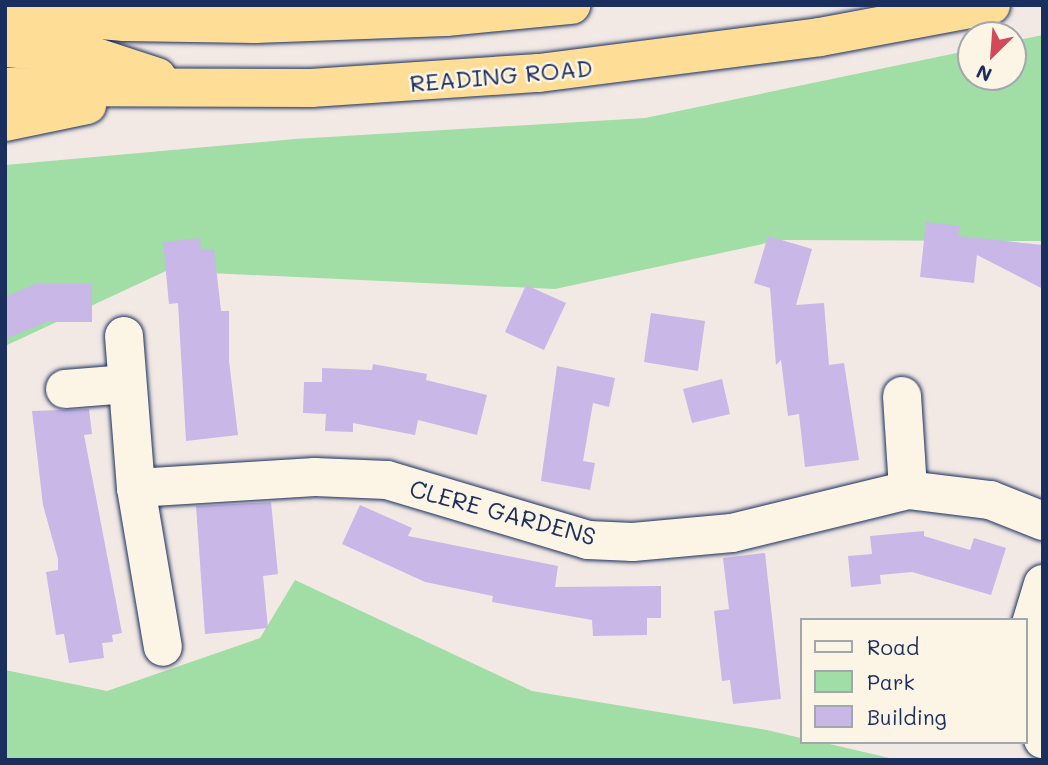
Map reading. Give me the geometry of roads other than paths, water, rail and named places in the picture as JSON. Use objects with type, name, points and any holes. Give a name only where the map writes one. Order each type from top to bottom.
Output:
[{"type":"highway","points":[[5,12],[125,22],[255,24],[446,17],[571,5]]},
{"type":"highway","name":"READING ROAD","points":[[5,87],[337,87],[615,65],[820,37],[991,5]]},
{"type":"highway","points":[[5,48],[87,54],[193,88]]},
{"type":"highway","points":[[5,122],[193,88]]},
{"type":"street","points":[[124,336],[136,488],[163,647]]},
{"type":"street","points":[[65,389],[127,384]]},
{"type":"street","points":[[902,396],[908,490]]},
{"type":"street","name":"CLERE GARDENS","points":[[136,488],[315,477],[387,480],[588,540],[633,542],[732,533],[908,490],[990,500],[1043,521]]},
{"type":"street","points":[[1043,584],[1030,627],[1043,739]]},
{"type":"street","points":[[1041,760],[1043,754]]}]
